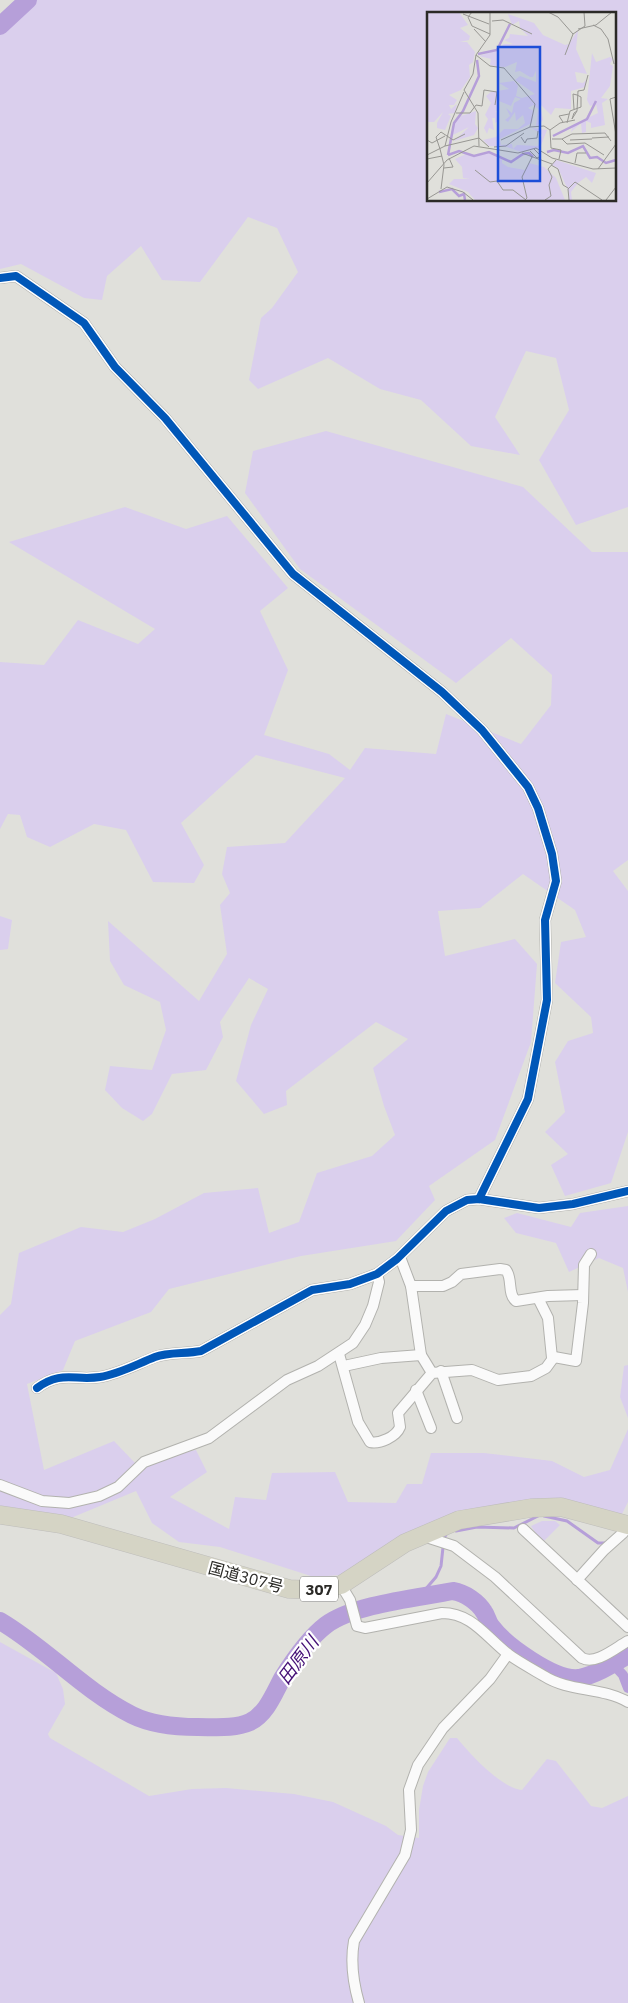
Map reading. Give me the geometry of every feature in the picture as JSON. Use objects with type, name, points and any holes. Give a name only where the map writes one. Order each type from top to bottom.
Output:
[{"type":"highway","name":"国道307号","points":[[0,1515],[61,1524],[288,1590],[314,1590],[340,1585],[405,1543],[429,1538],[459,1520],[530,1508],[561,1508],[628,1525]]},
{"type":"street","points":[[0,278],[16,276],[84,323],[116,367],[165,418],[293,574],[442,692],[482,730],[528,787],[538,808],[552,854],[556,882],[545,920],[547,1000],[528,1099],[479,1199]]},
{"type":"street","points":[[37,1388],[46,1381],[58,1378],[100,1377],[136,1366],[157,1356],[184,1354],[201,1350],[312,1290],[350,1284],[377,1274],[400,1257],[446,1211],[467,1200],[479,1199],[539,1208],[573,1204],[628,1192]]},
{"type":"street","points":[[552,1358],[559,1356],[576,1361],[583,1296],[584,1265],[591,1254]]},
{"type":"street","points":[[400,1257],[411,1286],[422,1355],[436,1372],[457,1418]]},
{"type":"street","points":[[411,1286],[443,1286],[462,1274],[506,1270],[510,1275],[513,1299],[522,1301],[538,1298],[583,1296]]},
{"type":"street","points":[[0,1485],[42,1501],[69,1503],[100,1496],[118,1487],[144,1462],[209,1438],[287,1380],[339,1354],[353,1343],[365,1325],[379,1282],[377,1274]]},
{"type":"street","points":[[339,1354],[344,1366],[358,1422],[370,1442],[374,1443],[398,1432],[398,1413],[416,1390],[436,1372],[476,1370],[498,1380],[538,1374],[546,1368],[552,1358],[548,1318],[538,1298]]},
{"type":"street","points":[[344,1366],[381,1358],[422,1355]]},
{"type":"street","points":[[416,1390],[431,1428]]},
{"type":"street","points":[[577,1580],[604,1550],[624,1533],[628,1525]]},
{"type":"street","points":[[522,1529],[628,1627]]},
{"type":"street","points":[[429,1538],[449,1544],[495,1577],[582,1658],[588,1661],[595,1660],[628,1641]]},
{"type":"street","points":[[340,1585],[350,1600],[358,1626],[365,1628],[442,1613],[454,1613],[480,1627],[508,1654],[552,1681],[618,1696],[628,1702]]},
{"type":"street","points":[[359,2003],[353,1983],[351,1956],[354,1942],[405,1855],[411,1830],[409,1790],[418,1765],[443,1728],[490,1679],[508,1654]]},
{"type":"shaded area","points":[[31,0],[628,0],[628,507],[576,525],[539,460],[569,410],[556,358],[526,351],[495,417],[520,455],[471,446],[421,400],[380,389],[328,358],[258,389],[249,380],[261,318],[272,308],[298,272],[277,228],[248,217],[200,282],[162,280],[141,246],[107,276],[102,300],[84,298],[21,264],[0,269],[0,26]]},
{"type":"shaded area","points":[[326,431],[523,487],[592,552],[628,552],[628,860],[613,871],[628,891],[628,1132],[611,1183],[565,1196],[551,1165],[568,1154],[545,1132],[565,1112],[555,1062],[568,1041],[593,1033],[591,1017],[555,983],[561,942],[586,937],[575,910],[523,874],[480,908],[438,911],[445,956],[515,939],[537,964],[531,1042],[495,1140],[429,1186],[435,1200],[396,1241],[301,1256],[169,1289],[151,1312],[75,1341],[63,1370],[27,1384],[44,1470],[114,1441],[135,1463],[196,1450],[207,1472],[170,1497],[229,1529],[235,1497],[266,1500],[272,1473],[335,1472],[348,1502],[396,1503],[407,1484],[422,1484],[431,1453],[484,1453],[552,1461],[584,1477],[610,1470],[628,1429],[628,1502],[622,1514],[541,1499],[424,1526],[340,1575],[314,1577],[220,1547],[179,1542],[152,1523],[136,1491],[66,1520],[0,1510],[0,1315],[11,1304],[19,1253],[81,1227],[123,1232],[155,1219],[204,1193],[258,1188],[269,1233],[299,1222],[317,1173],[372,1156],[395,1135],[373,1068],[408,1039],[376,1022],[286,1091],[287,1105],[264,1114],[236,1081],[251,1025],[268,989],[249,978],[220,1022],[223,1037],[206,1070],[172,1074],[152,1114],[143,1121],[122,1108],[105,1090],[110,1066],[152,1070],[166,1030],[160,1002],[124,985],[110,961],[108,921],[199,1001],[227,954],[220,905],[230,893],[222,874],[227,847],[285,843],[345,778],[256,755],[181,823],[204,865],[194,883],[153,882],[126,830],[94,824],[50,847],[27,837],[20,815],[8,814],[0,829],[0,662],[44,665],[78,620],[138,644],[155,629],[9,542],[125,507],[186,529],[227,516],[288,588],[260,611],[288,670],[264,735],[329,754],[350,770],[365,748],[436,754],[446,714],[521,744],[551,705],[552,675],[511,638],[456,683],[300,569],[245,493],[253,451]]},
{"type":"shaded area","points":[[0,916],[12,920],[8,949],[0,950]]},
{"type":"shaded area","points":[[628,1206],[628,1292],[623,1268],[599,1258],[569,1272],[556,1243],[516,1233],[504,1218],[517,1213],[571,1227],[580,1213]]},
{"type":"shaded area","points":[[628,1365],[628,1418],[620,1397],[624,1366]]},
{"type":"shaded area","points":[[542,1521],[555,1521],[560,1525],[542,1543],[531,1526]]},
{"type":"shaded area","points":[[0,1642],[56,1673],[63,1689],[65,1704],[48,1734],[50,1738],[149,1796],[192,1789],[226,1788],[294,1794],[333,1802],[386,1826],[398,1835],[419,1838],[419,1810],[423,1786],[428,1772],[450,1738],[457,1738],[486,1769],[514,1788],[522,1790],[547,1759],[556,1761],[591,1806],[602,1808],[628,1796],[628,2003],[0,2003]]},
{"type":"waterway","points":[[0,26],[28,0]]},
{"type":"waterway","points":[[456,1531],[477,1527],[514,1528],[538,1516]]},
{"type":"waterway","points":[[544,1516],[567,1521],[598,1543],[607,1543]]},
{"type":"waterway","points":[[418,1598],[436,1577],[441,1566],[444,1538],[447,1533]]},
{"type":"waterway","name":"田原川","points":[[0,1621],[114,1705],[148,1721],[182,1727],[231,1727],[250,1722],[256,1718],[266,1708],[283,1677],[303,1649],[320,1630],[338,1618],[369,1607],[453,1591],[475,1601],[491,1626],[507,1643],[531,1660],[557,1674],[569,1677],[585,1677],[604,1669],[628,1655]]},
{"type":"waterway","points":[[613,1664],[623,1675],[628,1688]]},
{"type":"cycle path","points":[[0,278],[16,276],[84,323],[115,367],[165,418],[293,574],[442,692],[482,730],[528,787],[538,808],[552,854],[556,881],[545,920],[547,1000],[528,1099],[479,1199]]},
{"type":"cycle path","points":[[37,1388],[53,1379],[107,1376],[160,1355],[201,1351],[312,1290],[350,1284],[377,1274],[397,1259],[446,1211],[467,1200],[479,1199],[539,1208],[573,1204],[628,1191]]}]
